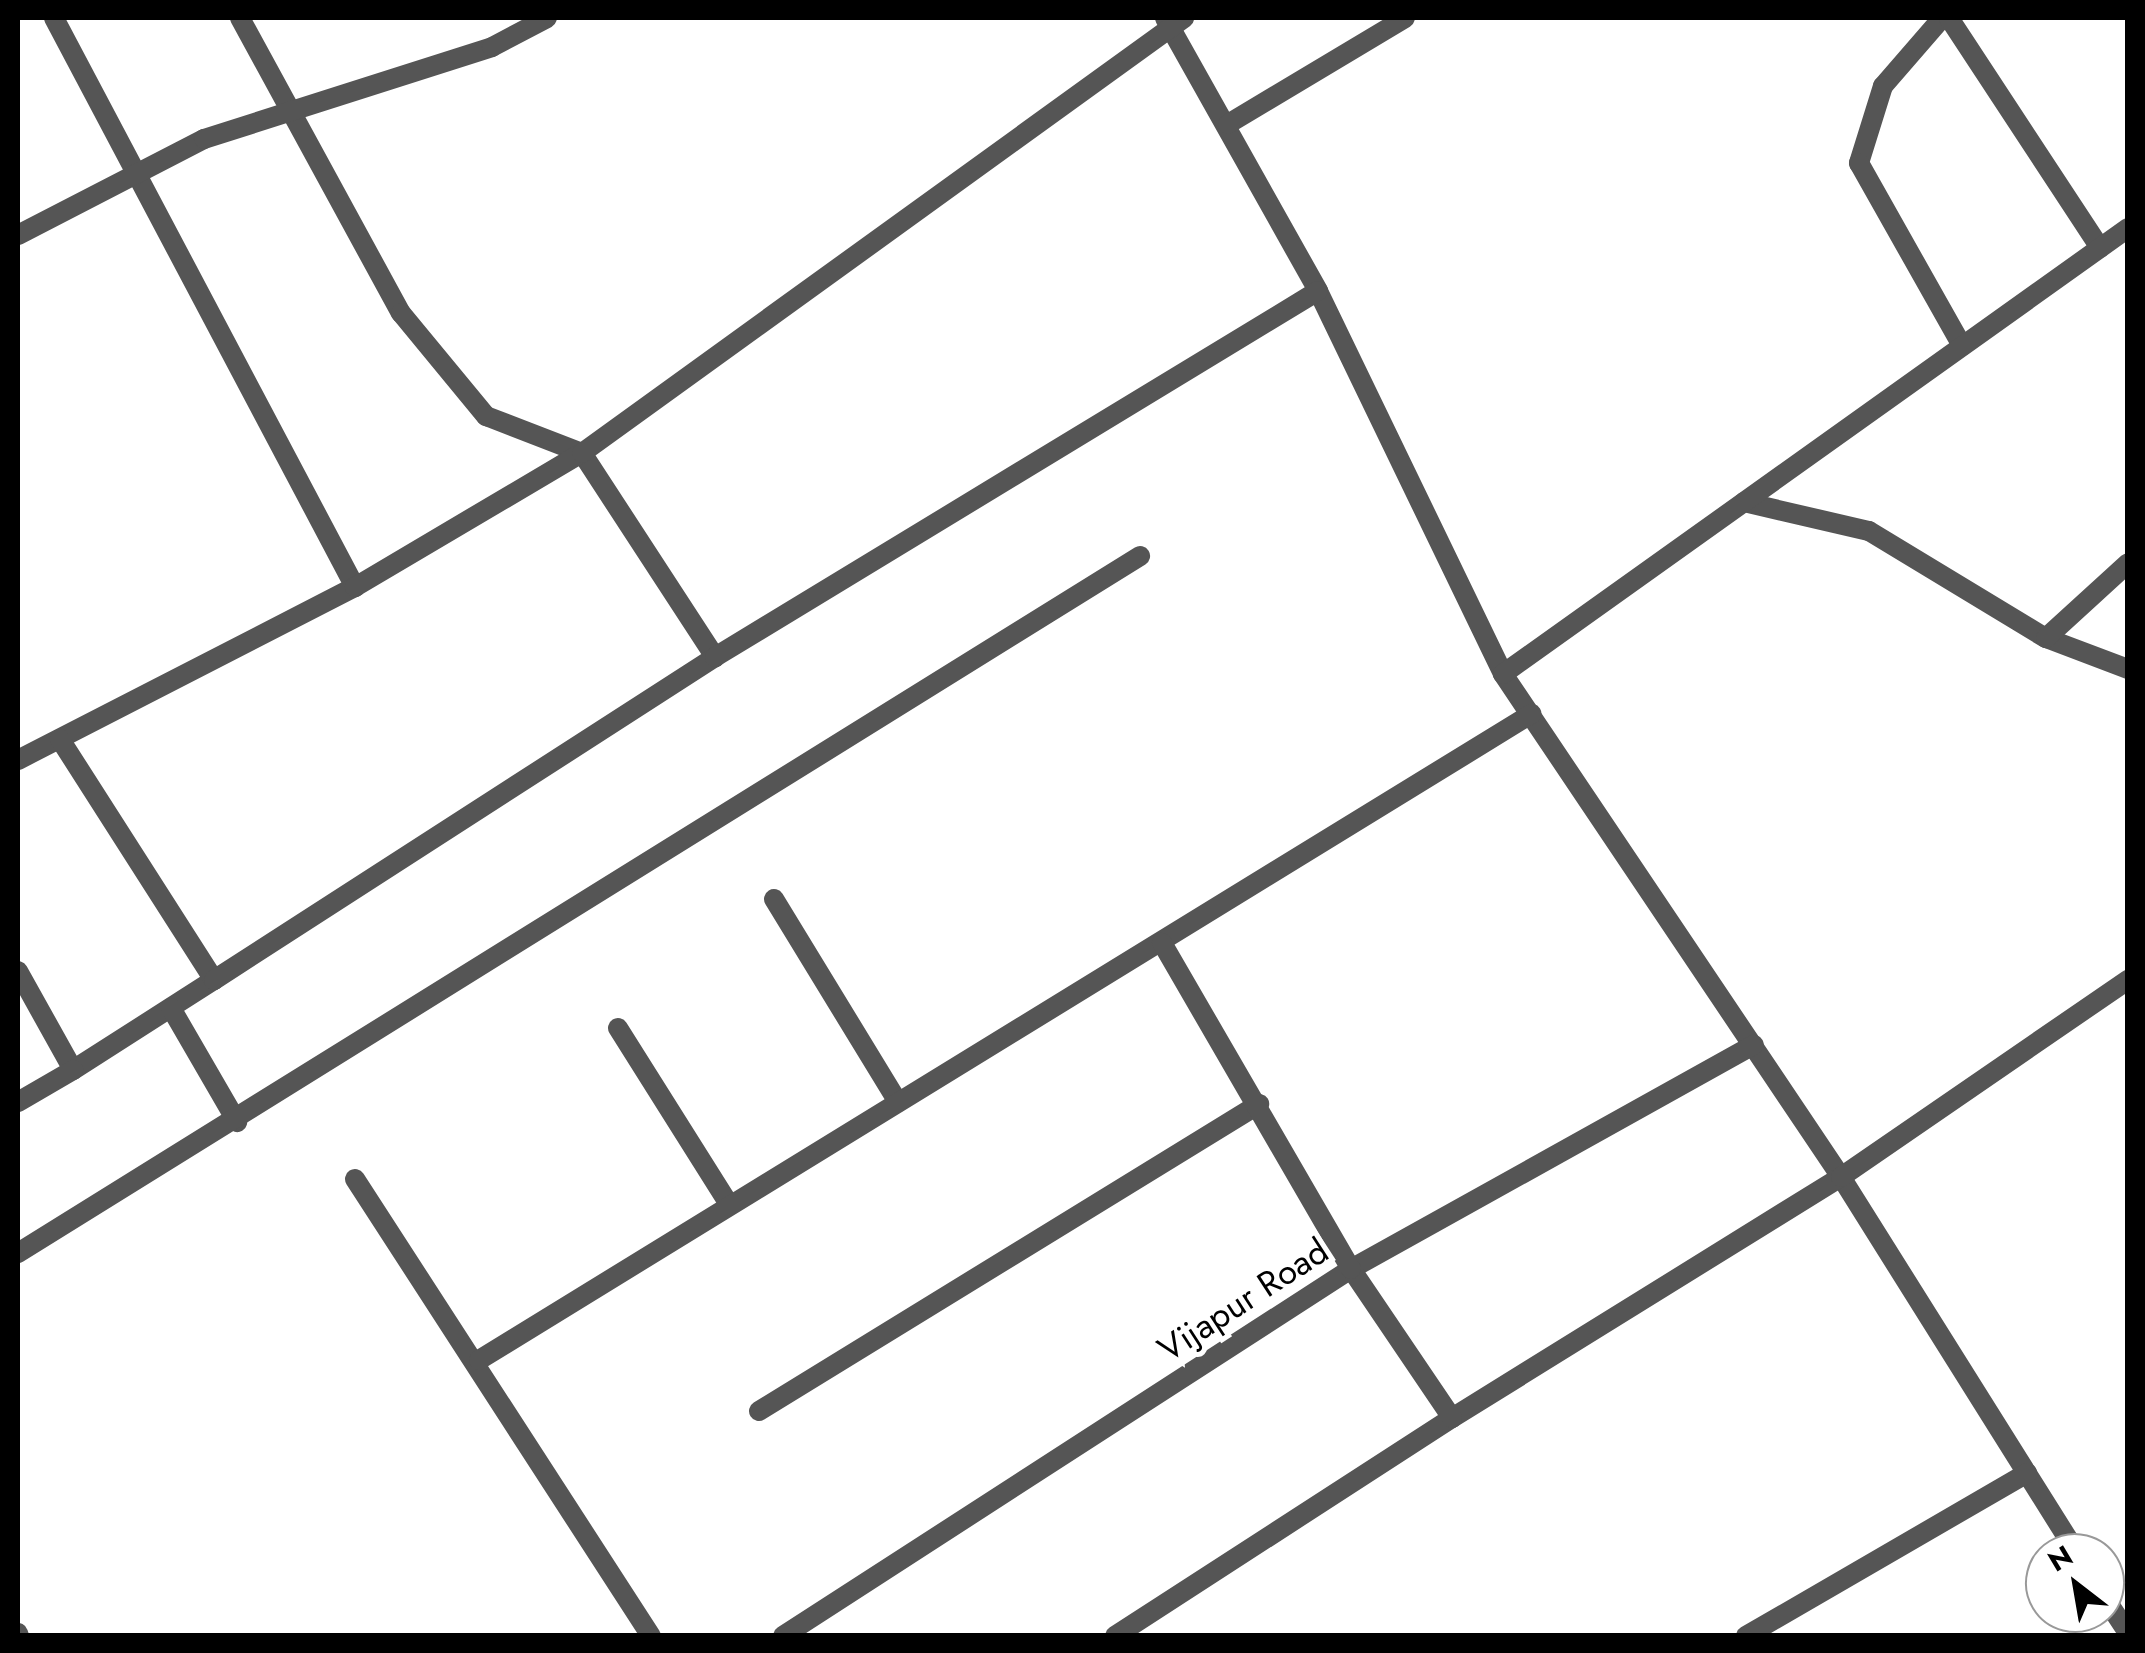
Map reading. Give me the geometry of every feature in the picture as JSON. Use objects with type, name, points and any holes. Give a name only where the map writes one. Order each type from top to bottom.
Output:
[{"type":"street","points":[[54,18],[355,588]]},
{"type":"street","points":[[18,236],[288,108],[492,47],[547,18]]},
{"type":"street","points":[[1228,124],[1406,18]]},
{"type":"street","points":[[1962,346],[1859,163],[1883,86],[1945,18],[2100,248]]},
{"type":"street","points":[[18,760],[355,588],[582,454],[1173,20],[1318,292],[1504,674],[1842,1177],[2064,1533]]},
{"type":"street","points":[[250,22],[288,108],[401,313],[486,416],[582,454],[714,657]]},
{"type":"street","points":[[1504,674],[2128,228]]},
{"type":"street","points":[[18,1102],[714,657],[1318,292]]},
{"type":"street","points":[[1744,502],[1869,531],[2046,638],[2128,669]]},
{"type":"street","points":[[18,1253],[236,1122],[1140,556]]},
{"type":"street","points":[[2046,638],[2128,563]]},
{"type":"street","points":[[479,1360],[1531,714]]},
{"type":"street","points":[[60,739],[214,980]]},
{"type":"street","points":[[774,899],[898,1102]]},
{"type":"street","points":[[1162,943],[1259,1104],[1351,1269],[1452,1418]]},
{"type":"street","points":[[18,971],[73,1070]]},
{"type":"street","points":[[1114,1636],[1452,1418],[1842,1177],[2128,980]]},
{"type":"street","points":[[170,1008],[236,1122]]},
{"type":"street","points":[[618,1028],[730,1204]]},
{"type":"street","name":"Vijapur Road","points":[[783,1636],[1351,1269],[1754,1045]]},
{"type":"street","points":[[759,1412],[1259,1104]]},
{"type":"street","points":[[355,1178],[479,1360],[651,1636]]},
{"type":"street","points":[[1746,1636],[2027,1474]]}]
